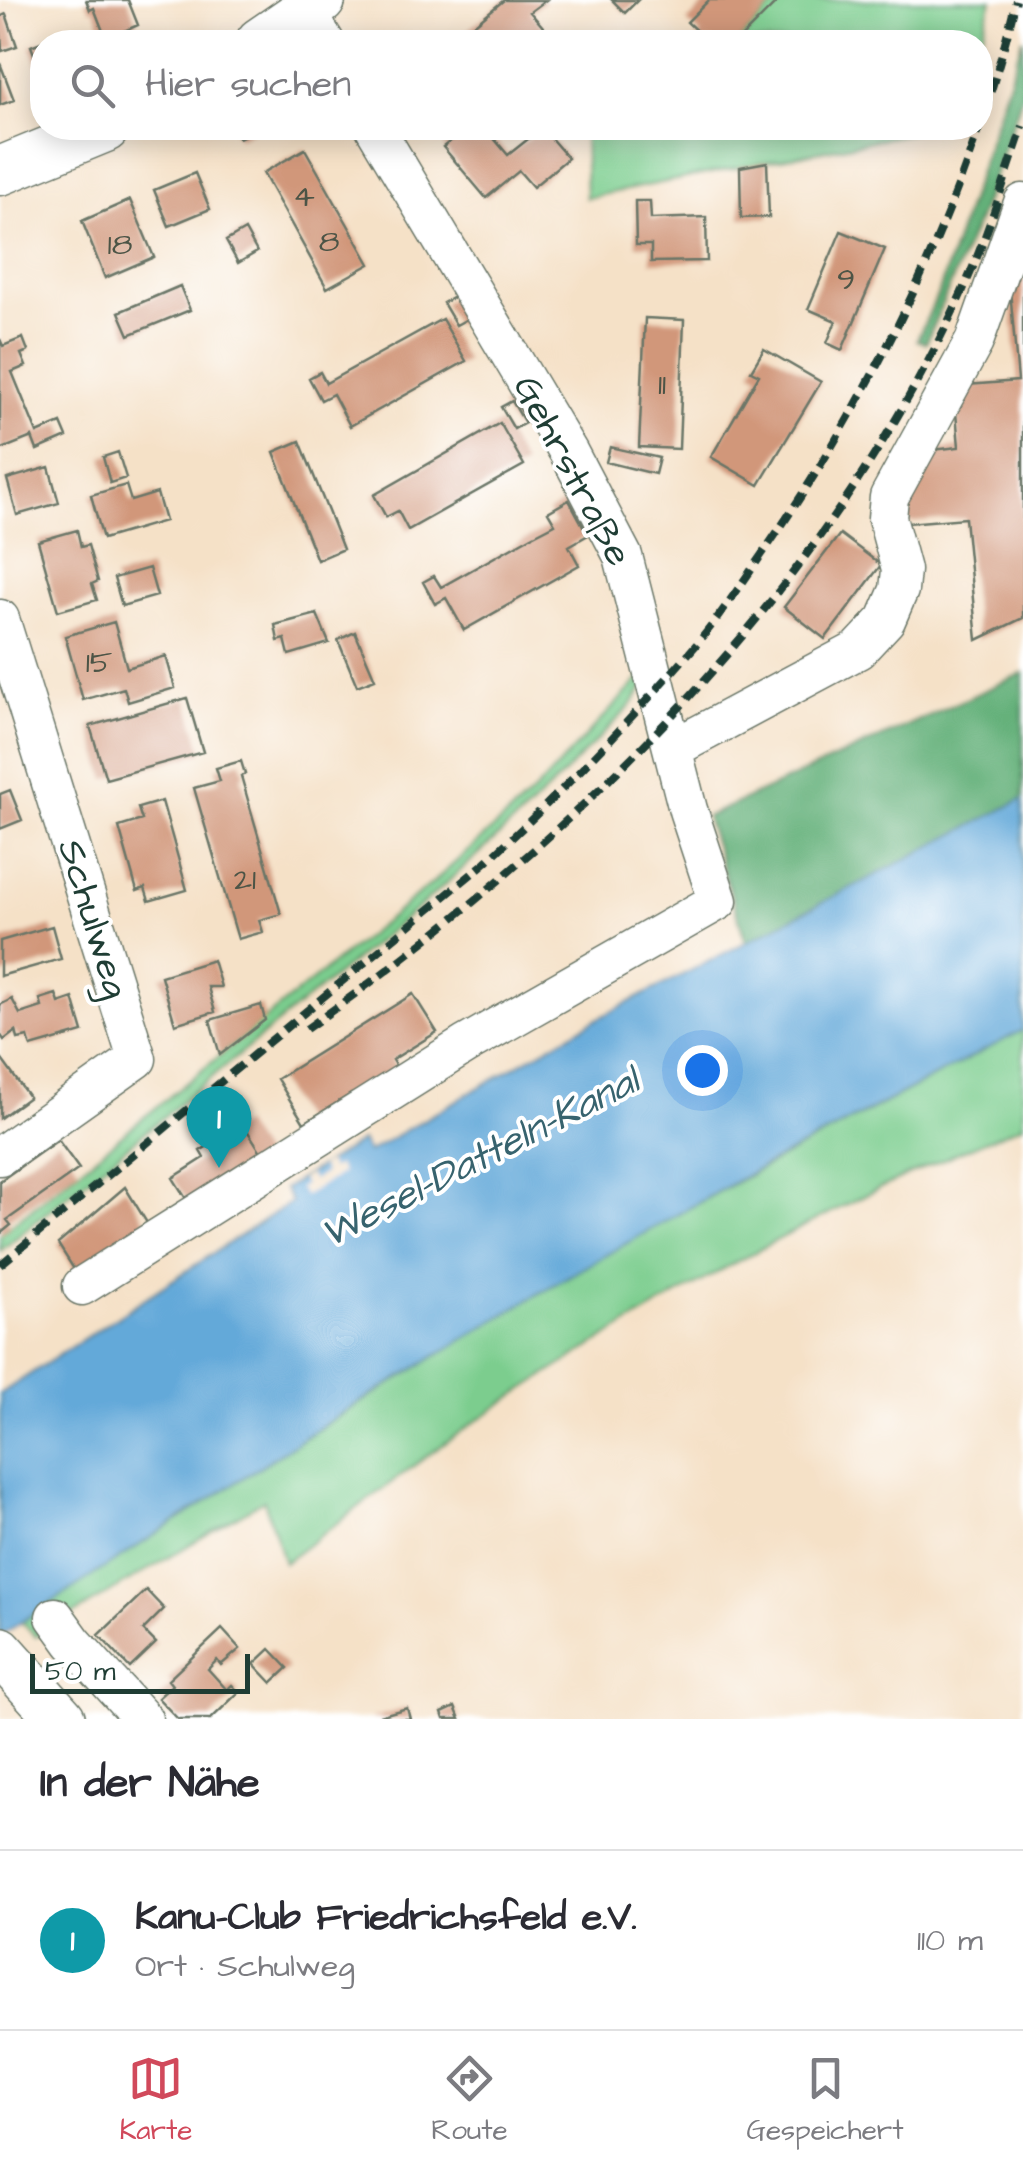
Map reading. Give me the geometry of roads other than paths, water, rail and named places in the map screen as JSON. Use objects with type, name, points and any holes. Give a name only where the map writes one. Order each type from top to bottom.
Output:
[{"type":"main road","points":[[288,30],[317,18]]},
{"type":"main road","points":[[0,170],[74,140]]},
{"type":"main road","points":[[0,1651],[61,1719]]},
{"type":"street","name":"Gehrstraße","points":[[82,1286],[464,1045],[718,901],[688,810],[623,556],[569,454],[382,140]]},
{"type":"street","points":[[674,748],[858,650],[886,620],[899,590],[901,570],[887,518],[889,497],[974,342],[1023,203]]},
{"type":"street","name":"Schulweg","points":[[0,619],[137,1059],[0,1156]]},
{"type":"street","points":[[55,1617],[143,1719]]},
{"type":"water","name":"Wesel-Datteln-Kanal","points":[[1023,799],[1023,1030],[754,1171],[546,1289],[342,1413],[0,1636],[0,1394],[291,1202],[284,1189],[361,1141],[368,1152],[595,1020]]},
{"type":"railway","points":[[993,82],[1016,0]]},
{"type":"railway","points":[[306,1029],[503,877],[596,792],[684,703],[766,608],[840,507],[906,401],[972,270],[1023,126]]},
{"type":"railway","points":[[0,1265],[486,862],[594,756],[706,633],[809,484],[884,353],[917,285],[975,140]]},
{"type":"place","name":"Kanu-Club Friedrichsfeld e.V.","points":[[219,1168]]}]
